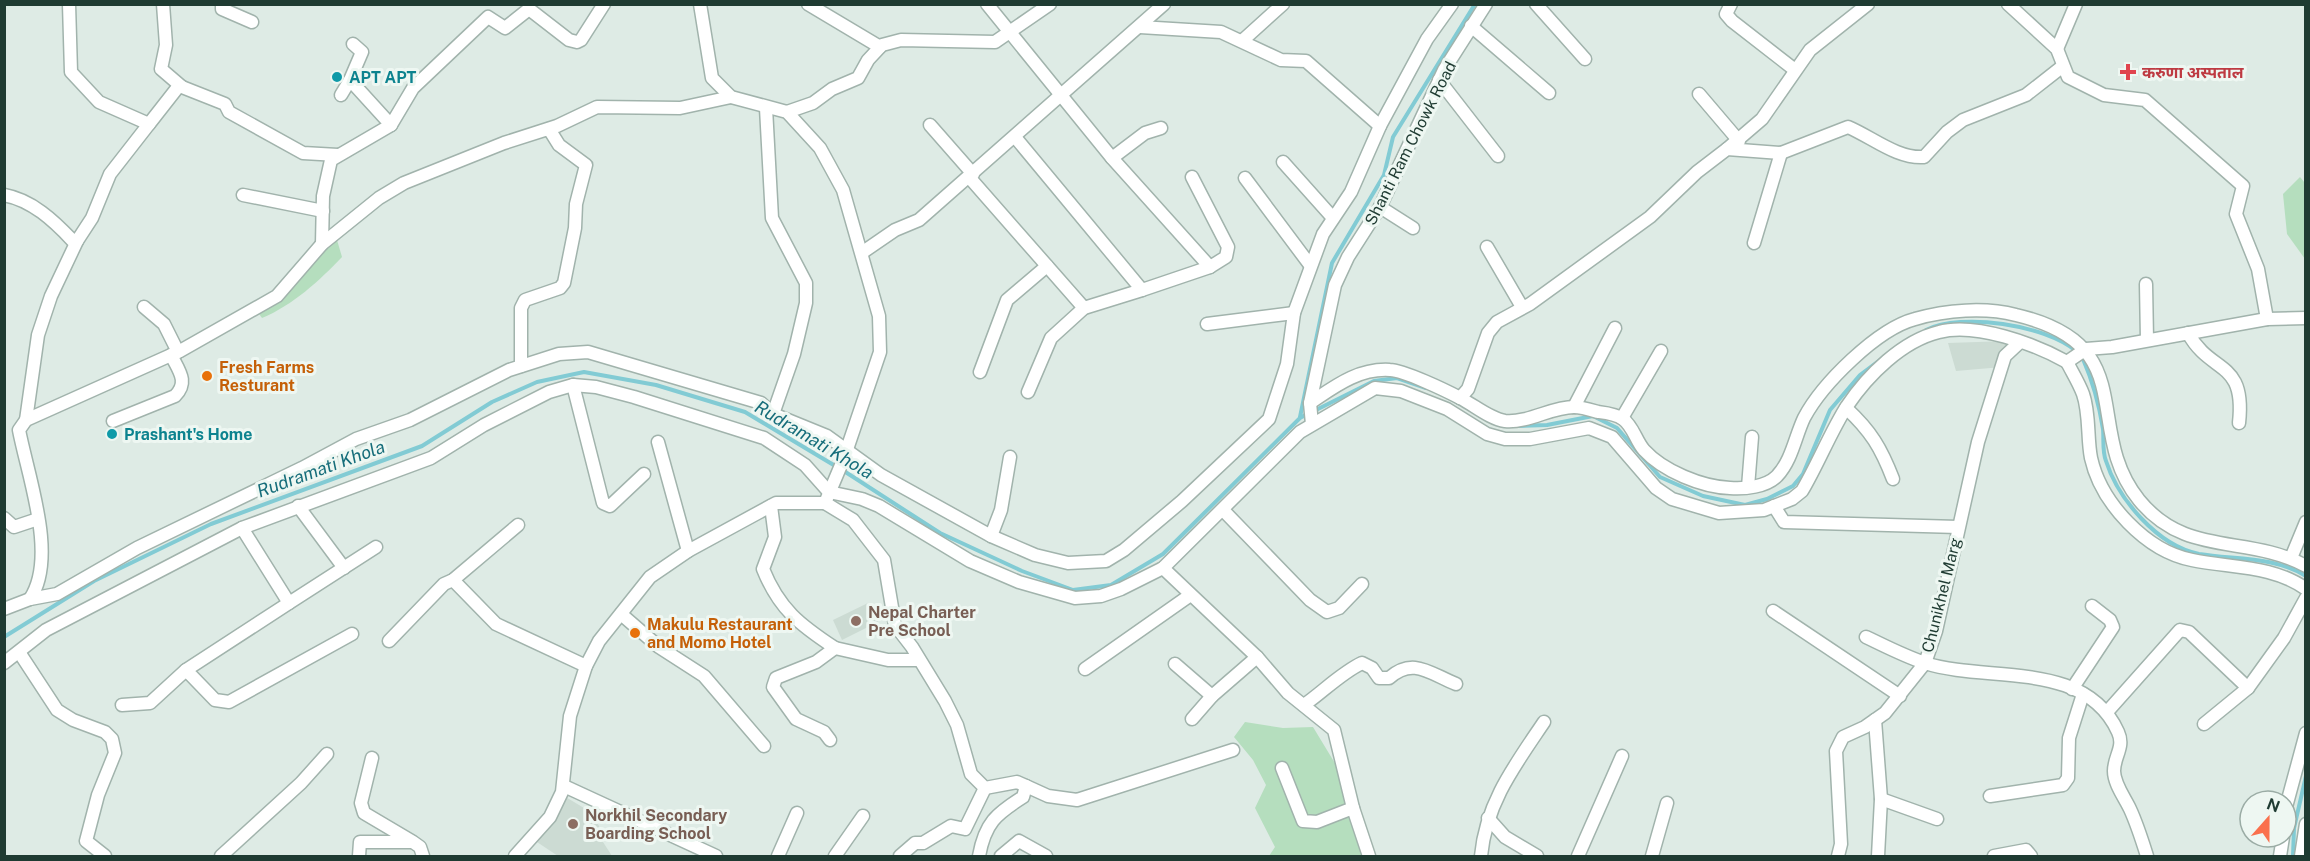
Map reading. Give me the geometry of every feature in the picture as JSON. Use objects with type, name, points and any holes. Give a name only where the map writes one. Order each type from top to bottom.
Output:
[{"type":"street","points":[[69,4],[71,72],[99,102],[149,124]]},
{"type":"street","points":[[163,4],[166,45],[162,69],[182,87],[225,104],[229,112],[303,153],[338,155]]},
{"type":"street","points":[[222,4],[222,9],[252,22]]},
{"type":"street","points":[[322,244],[323,211],[331,160],[391,125],[413,88],[488,17],[505,28],[530,7],[569,40],[577,42],[581,40],[604,4]]},
{"type":"street","points":[[700,4],[712,78],[731,97],[788,112],[813,103],[832,89],[858,78],[880,47],[901,40],[995,42],[1050,4]]},
{"type":"street","points":[[808,4],[880,47]]},
{"type":"street","points":[[987,4],[1112,159],[1210,267]]},
{"type":"street","points":[[863,252],[895,230],[919,220],[1164,4]]},
{"type":"street","points":[[1242,41],[1283,4]]},
{"type":"street","points":[[4,609],[30,599],[57,594],[137,548],[302,468],[356,438],[410,420],[521,366],[559,354],[588,352],[761,403],[773,414],[827,436],[846,453],[881,475],[991,536],[1035,555],[1068,563],[1106,561],[1124,550],[1182,501],[1269,419],[1287,364],[1294,313],[1310,265],[1333,218],[1351,192],[1380,126],[1427,39],[1452,4]]},
{"type":"street","name":"Shanti Ram Chowk Road","points":[[1312,424],[1310,403],[1335,285],[1348,257],[1380,207],[1439,80],[1486,4]]},
{"type":"street","points":[[1536,4],[1585,59]]},
{"type":"street","points":[[1731,4],[1726,14],[1732,21],[1795,70]]},
{"type":"street","points":[[1460,398],[1468,389],[1488,333],[1508,313],[1522,307],[1650,217],[1697,172],[1739,141],[1762,119],[1810,50],[1868,4]]},
{"type":"street","points":[[2008,4],[2057,49],[2068,77],[2104,95],[2145,100],[2243,186],[2236,214],[2258,269],[2267,319]]},
{"type":"street","points":[[2057,49],[2076,4]]},
{"type":"street","points":[[1472,26],[1549,93]]},
{"type":"street","points":[[1140,27],[1221,32],[1281,60],[1306,61],[1380,126]]},
{"type":"street","points":[[341,95],[362,52],[353,44]]},
{"type":"street","points":[[1727,149],[1781,153],[1848,127],[1887,148],[1913,158],[1924,157],[1947,132],[1963,120],[2026,95],[2064,66]]},
{"type":"street","points":[[350,80],[391,125]]},
{"type":"street","points":[[1439,80],[1498,156]]},
{"type":"street","points":[[30,599],[35,591],[43,558],[38,519],[19,430],[26,420],[38,336],[51,296],[77,241],[92,218],[110,174],[178,87],[182,87]]},
{"type":"street","points":[[1699,94],[1739,141]]},
{"type":"street","points":[[26,420],[175,354],[277,296],[322,244],[379,198],[404,183],[504,143],[549,129],[597,107],[680,108],[731,97]]},
{"type":"street","points":[[766,108],[772,218],[806,283],[806,303],[794,354],[773,414]]},
{"type":"street","points":[[788,112],[820,148],[843,190],[863,252],[879,316],[880,352],[846,453],[829,492]]},
{"type":"street","points":[[930,125],[1084,308]]},
{"type":"street","points":[[1112,159],[1145,134],[1161,128]]},
{"type":"street","points":[[521,366],[521,308],[525,300],[560,288],[564,283],[575,228],[576,204],[586,165],[559,145],[549,129]]},
{"type":"street","points":[[1015,137],[1142,290]]},
{"type":"street","points":[[1754,243],[1781,153]]},
{"type":"street","points":[[1283,162],[1333,218]]},
{"type":"street","points":[[1028,392],[1051,338],[1084,308],[1210,267],[1226,257],[1228,247],[1192,177]]},
{"type":"street","points":[[1245,178],[1310,265]]},
{"type":"street","points":[[4,195],[33,206],[72,240],[77,241]]},
{"type":"street","points":[[243,195],[323,211]]},
{"type":"street","points":[[1380,207],[1413,228]]},
{"type":"street","points":[[1487,247],[1522,307]]},
{"type":"street","points":[[980,372],[1007,300],[1047,266]]},
{"type":"street","points":[[2146,285],[2147,340]]},
{"type":"street","points":[[113,421],[175,396],[183,389],[184,381],[164,324],[144,307]]},
{"type":"street","points":[[1310,403],[1346,378],[1392,369],[1460,398],[1503,421],[1524,420],[1574,407],[1622,418],[1644,449],[1667,467],[1699,482],[1728,488],[1762,486],[1776,477],[1787,460],[1804,418],[1833,375],[1872,343],[1913,319],[1967,310],[2015,314],[2064,333],[2077,355],[2100,376],[2108,402],[2115,459],[2126,482],[2158,520],[2178,533],[2197,539],[2249,546],[2291,558],[2306,566]]},
{"type":"street","points":[[1207,324],[1294,313]]},
{"type":"street","points":[[515,856],[550,817],[564,786],[570,716],[586,666],[599,641],[650,577],[688,551],[776,503],[829,492],[862,499],[879,506],[970,561],[1019,582],[1075,598],[1101,596],[1163,568],[1300,432],[1375,388],[1394,390],[1446,409],[1486,434],[1505,439],[1530,439],[1573,429],[1589,428],[1612,437],[1656,488],[1672,499],[1719,513],[1741,514],[1774,506],[1792,499],[1802,491],[1846,408],[1866,380],[1890,359],[1937,332],[1952,330],[1985,333],[2046,350],[2077,355],[2267,319],[2306,318]]},
{"type":"street","points":[[1574,407],[1615,328]]},
{"type":"street","points":[[2188,333],[2204,354],[2229,370],[2241,402],[2238,423]]},
{"type":"street","name":"Chunikhel Marg","points":[[1838,856],[1841,844],[1836,751],[1843,736],[1875,720],[1900,696],[1925,663],[1936,631],[1978,442],[2005,356],[2020,342]]},
{"type":"street","points":[[1622,418],[1661,351]]},
{"type":"street","points":[[2077,355],[2091,458],[2100,484],[2132,525],[2147,539],[2177,557],[2220,566],[2266,571],[2290,578],[2306,588]]},
{"type":"street","points":[[573,385],[603,503],[610,506],[644,474]]},
{"type":"street","points":[[4,663],[46,630],[242,528],[431,458],[484,425],[549,392],[573,385],[596,387],[764,438],[805,465],[854,520],[884,560],[895,625],[957,725],[971,774],[985,788]]},
{"type":"street","points":[[1846,408],[1867,428],[1880,446],[1893,479]]},
{"type":"street","points":[[1748,487],[1752,438]]},
{"type":"street","points":[[658,442],[688,551]]},
{"type":"street","points":[[991,536],[1001,510],[1010,457]]},
{"type":"street","points":[[298,506],[344,568]]},
{"type":"street","points":[[771,506],[775,537],[763,569],[770,586],[800,626],[835,648],[888,660],[918,660]]},
{"type":"street","points":[[1774,506],[1784,522],[1958,527]]},
{"type":"street","points":[[1223,510],[1310,600],[1327,612],[1339,609],[1362,584]]},
{"type":"street","points":[[4,518],[14,527],[38,519]]},
{"type":"street","points":[[2291,558],[2306,522]]},
{"type":"street","points":[[389,641],[444,584],[453,580],[518,525]]},
{"type":"street","points":[[242,528],[289,603]]},
{"type":"street","points":[[122,705],[150,703],[186,670],[376,547]]},
{"type":"street","points":[[1163,568],[1189,596],[1257,657],[1288,693],[1334,730],[1353,808],[1369,856]]},
{"type":"street","points":[[453,580],[496,624],[586,666]]},
{"type":"street","points":[[1085,669],[1189,596]]},
{"type":"street","points":[[2205,724],[2248,688],[2284,638],[2306,598]]},
{"type":"street","points":[[1990,796],[2063,785],[2068,778],[2069,738],[2078,691],[2113,627],[2110,620],[2091,606]]},
{"type":"street","points":[[1773,611],[1900,696]]},
{"type":"street","points":[[621,614],[658,647],[704,676],[764,746]]},
{"type":"street","points":[[2107,712],[2180,630],[2188,632],[2248,688]]},
{"type":"street","points":[[186,670],[215,700],[229,702],[351,634]]},
{"type":"street","points":[[1866,637],[1925,663],[1971,673],[2020,675],[2078,691],[2107,712],[2120,734],[2122,744],[2114,772],[2147,856]]},
{"type":"street","points":[[830,740],[824,732],[796,719],[773,687],[776,678],[816,662],[835,648]]},
{"type":"street","points":[[19,652],[57,710],[73,720],[105,732],[112,740],[115,753],[98,795],[87,841],[105,856]]},
{"type":"street","points":[[1192,719],[1212,696],[1257,657]]},
{"type":"street","points":[[1304,705],[1349,670],[1362,663],[1372,668],[1379,678],[1389,678],[1401,667],[1414,666],[1456,684]]},
{"type":"street","points":[[1175,664],[1212,696]]},
{"type":"street","points":[[1875,720],[1881,799],[1878,856]]},
{"type":"street","points":[[1481,856],[1488,818],[1499,790],[1544,722]]},
{"type":"street","points":[[2291,789],[2306,733]]},
{"type":"street","points":[[985,788],[1017,782],[1048,796],[1077,800],[1233,750]]},
{"type":"street","points":[[221,856],[301,783],[327,754]]},
{"type":"street","points":[[1578,856],[1622,756]]},
{"type":"street","points":[[372,759],[361,803],[364,813],[413,842],[420,848],[423,856]]},
{"type":"street","points":[[1282,768],[1303,821],[1317,822],[1353,808]]},
{"type":"street","points":[[564,786],[699,853],[716,856]]},
{"type":"street","points":[[979,856],[982,840],[993,818],[1023,797],[1026,786]]},
{"type":"street","points":[[900,856],[915,843],[923,843],[951,826],[965,829],[985,788]]},
{"type":"street","points":[[1881,799],[1937,819]]},
{"type":"street","points":[[1652,856],[1667,803]]},
{"type":"street","points":[[778,856],[797,813]]},
{"type":"street","points":[[835,856],[863,816]]},
{"type":"street","points":[[1488,818],[1504,837],[1537,856]]},
{"type":"street","points":[[2301,856],[2306,824]]},
{"type":"street","points":[[1001,856],[1019,841],[1046,856]]},
{"type":"street","points":[[359,856],[360,842],[413,842]]},
{"type":"street","points":[[1994,856],[2026,850],[2031,856]]},
{"type":"shaded area","points":[[2007,341],[2002,367],[1956,371],[1948,343]]},
{"type":"shaded area","name":"Nepal Charter Pre School","points":[[868,603],[878,622],[842,640],[833,620]]},
{"type":"shaded area","name":"Norkhil Secondary Boarding School","points":[[564,796],[589,811],[599,826],[603,842],[612,856],[558,856],[534,840]]},
{"type":"green space","points":[[2300,177],[2305,183],[2305,259],[2287,234],[2283,194]]},
{"type":"green space","points":[[337,240],[342,257],[305,292],[262,318],[257,311]]},
{"type":"green space","points":[[1245,722],[1283,728],[1313,727],[1350,788],[1369,856],[1269,856],[1275,847],[1255,808],[1266,785],[1253,760],[1234,737]]},
{"type":"waterway","points":[[1300,417],[1332,263],[1384,175],[1393,137],[1475,4]]},
{"type":"waterway","points":[[1926,330],[1960,322],[2003,324],[2045,334],[2076,351]]},
{"type":"waterway","points":[[1518,426],[1547,425],[1593,416],[1617,428],[1660,477],[1703,496],[1745,505],[1767,499],[1793,486],[1803,474],[1830,410],[1860,375],[1904,342]]},
{"type":"waterway","points":[[2083,359],[2100,411],[2106,461],[2120,490],[2142,519],[2155,531],[2184,549],[2199,554],[2281,565],[2306,576]]},
{"type":"waterway","name":"Rudramati Khola","points":[[4,637],[94,581],[211,524],[422,446],[492,402],[537,382],[584,372],[656,385],[745,412],[847,473],[940,533],[1022,571],[1073,590],[1111,585],[1163,554],[1300,418],[1307,414]]},
{"type":"waterway","points":[[1314,411],[1374,381],[1397,378],[1426,388]]},
{"type":"waterway","points":[[2293,856],[2294,828],[2306,776]]},
{"type":"place","name":"करुणा अस्पताल","points":[[2128,72]]},
{"type":"place","name":"APT APT","points":[[337,77]]},
{"type":"place","name":"Fresh Farms Resturant","points":[[207,376]]},
{"type":"place","name":"Prashant's Home","points":[[112,434]]},
{"type":"place","name":"Nepal Charter Pre School","points":[[856,621]]},
{"type":"place","name":"Makulu Restaurant and Momo Hotel","points":[[635,633]]},
{"type":"place","name":"Norkhil Secondary Boarding School","points":[[573,824]]}]
